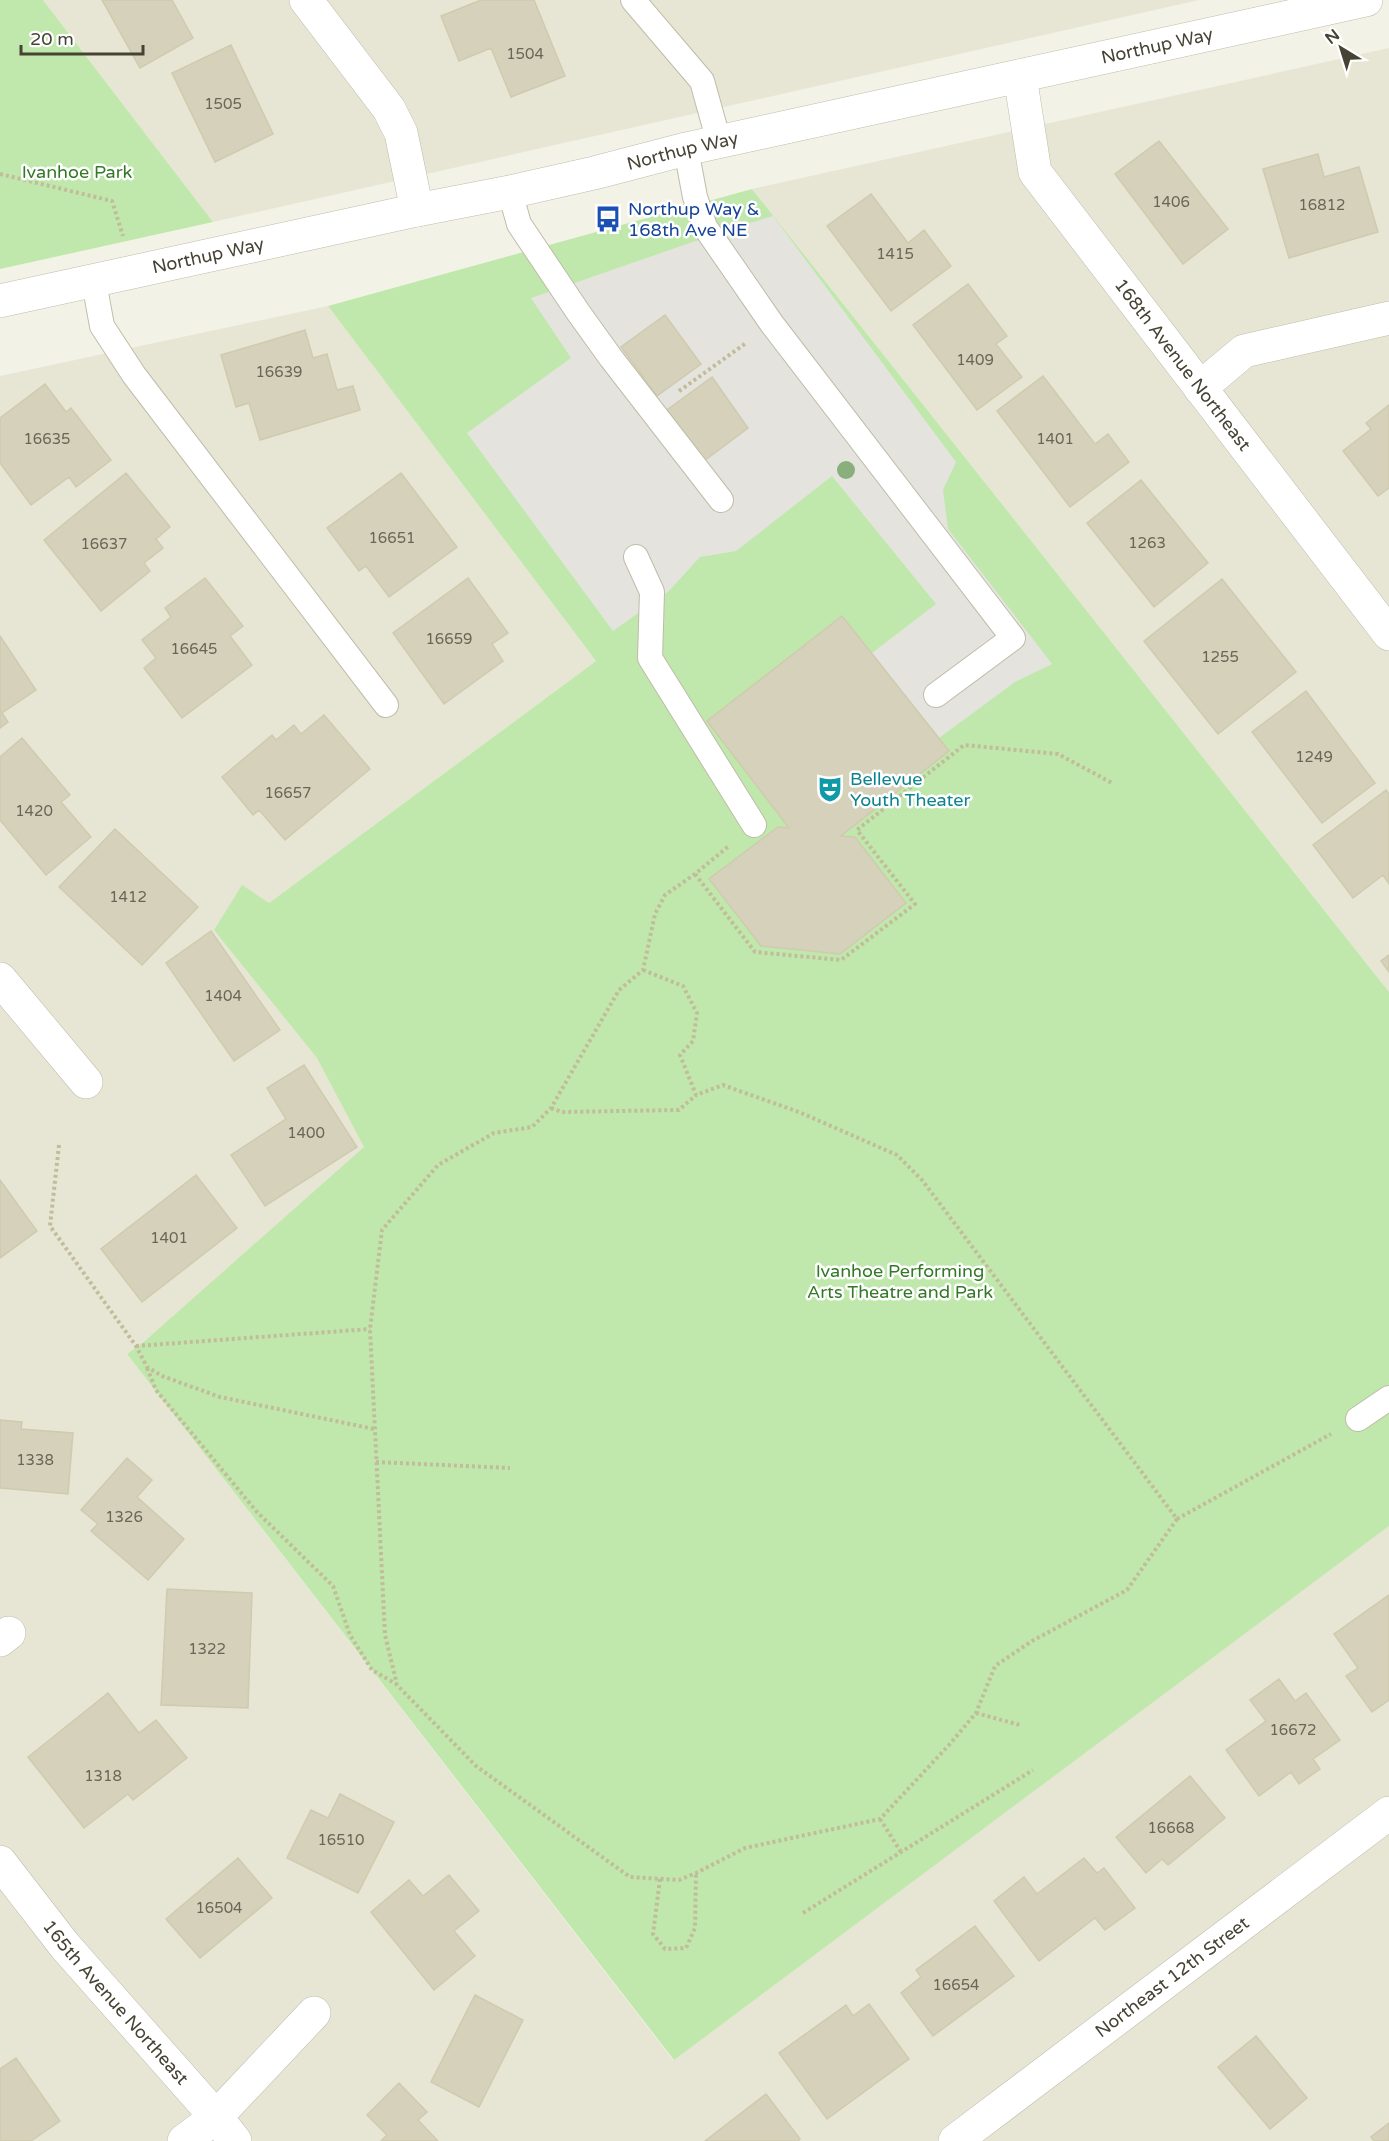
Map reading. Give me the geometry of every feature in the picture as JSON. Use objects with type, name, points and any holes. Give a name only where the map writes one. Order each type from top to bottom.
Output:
[{"type":"street","points":[[306,0],[389,109],[401,133],[417,210]]},
{"type":"street","name":"Northup Way","points":[[0,301],[417,210],[510,192],[686,149],[1366,0]]},
{"type":"street","name":"168th Avenue Northeast","points":[[1020,76],[1035,172],[1389,634]]},
{"type":"street","points":[[1200,388],[1244,351],[1389,318]]},
{"type":"street","points":[[0,979],[86,1082]]},
{"type":"street","name":"Northeast 12th Street","points":[[955,2141],[1389,1812]]},
{"type":"street","name":"165th Avenue Northeast","points":[[0,1862],[65,1946],[225,2129]]},
{"type":"street","points":[[184,2141],[225,2129],[314,2013]]},
{"type":"lane","points":[[633,0],[702,81],[719,142]]},
{"type":"lane","points":[[686,149],[695,197],[705,227],[772,324],[1013,638],[936,695]]},
{"type":"lane","points":[[510,192],[519,225],[611,358],[721,500]]},
{"type":"lane","points":[[94,282],[102,326],[134,375],[386,705]]},
{"type":"lane","points":[[636,557],[652,592],[650,658],[754,825]]},
{"type":"lane","points":[[1358,1419],[1389,1398]]},
{"type":"path","points":[[0,174],[112,201],[124,240]]},
{"type":"path","points":[[652,411],[772,324]]},
{"type":"path","points":[[695,874],[755,952],[842,960],[915,904],[857,830],[964,745],[1058,754],[1112,783]]},
{"type":"path","points":[[397,1685],[385,1635],[370,1329],[382,1230],[438,1165],[494,1133],[532,1127],[551,1108],[618,990],[643,969],[656,914],[665,895],[695,874],[754,825]]},
{"type":"path","points":[[643,969],[683,986],[697,1013],[693,1041],[680,1055],[696,1095]]},
{"type":"path","points":[[551,1108],[562,1112],[679,1110],[696,1095],[723,1085],[799,1112],[897,1155],[922,1180],[1177,1519]]},
{"type":"path","points":[[59,1144],[50,1226],[136,1346],[156,1390],[257,1512],[333,1586],[350,1635],[372,1670],[397,1685],[476,1766],[630,1877],[679,1880],[745,1848],[880,1819],[976,1713],[995,1666],[1032,1641],[1127,1590],[1177,1519],[1358,1419]]},
{"type":"path","points":[[136,1346],[370,1329]]},
{"type":"path","points":[[147,1367],[162,1377],[220,1397],[374,1429]]},
{"type":"path","points":[[376,1462],[510,1468]]},
{"type":"path","points":[[976,1713],[1020,1725]]},
{"type":"path","points":[[803,1913],[1033,1770]]},
{"type":"path","points":[[880,1819],[901,1852]]},
{"type":"path","points":[[660,1879],[652,1934],[664,1949],[686,1948],[695,1928],[696,1873]]},
{"type":"shaded area","points":[[43,0],[1199,0],[213,222]]},
{"type":"shaded area","points":[[1389,48],[1389,992],[752,189]]},
{"type":"shaded area","points":[[773,216],[956,462],[943,490],[948,529],[1052,664],[1015,682],[939,738],[872,653],[936,604],[832,476],[736,551],[700,557],[668,592],[613,631],[467,433],[571,358],[531,298]]},
{"type":"shaded area","points":[[328,306],[596,661],[269,903],[438,1123],[127,1354],[673,2060],[1389,1526],[1389,2141],[0,2141],[0,376]]},
{"type":"green space","name":"Ivanhoe Park","points":[[0,0],[43,0],[213,222],[0,269]]},
{"type":"green space","name":"Ivanhoe Performing Arts Theatre and Park","points":[[752,189],[1389,992],[1389,1526],[674,2060],[127,1354],[146,1340],[364,1147],[317,1058],[214,930],[242,885],[269,903],[596,661],[328,306]]},
{"type":"building","points":[[102,0],[172,0],[193,38],[140,68]]},
{"type":"building","points":[[481,0],[534,0],[565,76],[511,97],[491,48],[459,61],[441,16]]},
{"type":"building","points":[[231,45],[273,134],[215,162],[172,73]]},
{"type":"building","points":[[1159,141],[1228,229],[1183,264],[1115,174]]},
{"type":"building","points":[[1318,154],[1324,177],[1359,167],[1378,232],[1289,258],[1263,169]]},
{"type":"building","points":[[871,194],[908,243],[924,230],[951,266],[891,311],[827,226]]},
{"type":"building","points":[[968,284],[1007,336],[996,344],[1022,377],[977,410],[913,325]]},
{"type":"building","points":[[665,315],[701,364],[657,396],[621,347]]},
{"type":"building","points":[[305,330],[313,358],[327,354],[337,390],[353,386],[360,410],[260,440],[249,403],[236,407],[221,355]]},
{"type":"building","points":[[1043,376],[1095,444],[1108,434],[1129,462],[1070,507],[997,411]]},
{"type":"building","points":[[712,377],[748,428],[704,461],[667,410]]},
{"type":"building","points":[[45,384],[66,412],[71,408],[111,460],[76,487],[69,477],[31,505],[0,463],[0,418]]},
{"type":"building","points":[[1389,405],[1389,488],[1378,496],[1343,451],[1371,429],[1366,423]]},
{"type":"building","points":[[126,473],[170,527],[156,539],[163,548],[144,563],[150,571],[101,611],[44,540]]},
{"type":"building","points":[[401,473],[457,547],[389,597],[366,566],[359,571],[327,528]]},
{"type":"building","points":[[1141,480],[1208,563],[1154,607],[1087,523]]},
{"type":"building","points":[[205,578],[243,626],[230,636],[252,665],[182,718],[144,668],[156,658],[142,640],[171,617],[165,608]]},
{"type":"building","points":[[468,578],[508,633],[492,644],[503,661],[444,704],[393,633]]},
{"type":"building","points":[[1222,579],[1296,672],[1218,734],[1144,641]]},
{"type":"building","name":"Bellevue Youth Theater","points":[[842,616],[949,751],[841,836],[855,837],[906,903],[840,954],[761,946],[709,879],[778,827],[789,828],[707,721]]},
{"type":"building","points":[[0,636],[36,690],[2,713],[8,722],[0,728]]},
{"type":"building","points":[[1306,691],[1375,783],[1322,823],[1252,732]]},
{"type":"building","points":[[324,715],[370,769],[285,840],[259,810],[253,815],[222,777],[272,735],[276,740],[294,725],[301,734]]},
{"type":"building","points":[[22,738],[70,795],[61,802],[91,837],[46,875],[0,820],[0,757]]},
{"type":"building","points":[[1386,790],[1389,794],[1389,884],[1383,875],[1353,898],[1313,845]]},
{"type":"building","points":[[115,829],[198,907],[142,965],[59,887]]},
{"type":"building","points":[[211,931],[280,1030],[234,1061],[166,963]]},
{"type":"building","points":[[1389,955],[1389,972],[1381,961]]},
{"type":"building","points":[[304,1065],[357,1147],[265,1206],[231,1155],[286,1119],[267,1088]]},
{"type":"building","points":[[196,1175],[237,1228],[142,1302],[101,1249]]},
{"type":"building","points":[[0,1180],[37,1231],[0,1258]]},
{"type":"building","points":[[0,1420],[22,1422],[21,1429],[73,1433],[68,1494],[0,1488]]},
{"type":"building","points":[[127,1458],[152,1480],[137,1497],[184,1539],[148,1580],[91,1531],[98,1524],[81,1510]]},
{"type":"building","points":[[167,1589],[252,1593],[248,1708],[161,1705]]},
{"type":"building","points":[[1389,1595],[1389,1700],[1372,1712],[1346,1676],[1358,1668],[1334,1634]]},
{"type":"building","points":[[1279,1679],[1295,1701],[1306,1693],[1340,1740],[1313,1759],[1320,1769],[1299,1784],[1291,1772],[1259,1796],[1226,1750],[1266,1721],[1250,1700]]},
{"type":"building","points":[[108,1693],[139,1733],[156,1720],[187,1758],[133,1800],[128,1794],[84,1828],[28,1757]]},
{"type":"building","points":[[1190,1776],[1225,1818],[1168,1865],[1162,1859],[1146,1873],[1116,1837]]},
{"type":"building","points":[[340,1794],[394,1822],[358,1893],[287,1858],[311,1810],[328,1818]]},
{"type":"building","points":[[238,1858],[272,1898],[200,1958],[166,1919]]},
{"type":"building","points":[[1084,1858],[1097,1873],[1104,1868],[1135,1908],[1105,1930],[1095,1918],[1039,1961],[994,1901],[1024,1877],[1037,1894]]},
{"type":"building","points":[[449,1875],[479,1911],[454,1931],[475,1956],[434,1990],[371,1912],[409,1880],[423,1896]]},
{"type":"building","points":[[975,1926],[1014,1976],[933,2036],[901,1993],[921,1977],[916,1970]]},
{"type":"building","points":[[475,1995],[523,2020],[479,2107],[431,2082]]},
{"type":"building","points":[[869,2004],[909,2059],[827,2119],[779,2053],[846,2005],[853,2016]]},
{"type":"building","points":[[1256,2036],[1307,2098],[1270,2129],[1218,2067]]},
{"type":"building","points":[[16,2058],[60,2121],[31,2141],[0,2141],[0,2069]]},
{"type":"building","points":[[399,2083],[427,2112],[418,2120],[438,2141],[381,2141],[387,2135],[367,2115]]},
{"type":"building","points":[[766,2094],[800,2139],[798,2141],[705,2141]]},
{"type":"building","points":[[1389,2123],[1389,2141],[1374,2141],[1371,2137]]},
{"type":"place","name":"Northup Way & 168th Ave NE","points":[[608,219]]},
{"type":"place","name":"Bellevue Youth Theater","points":[[830,789]]}]
